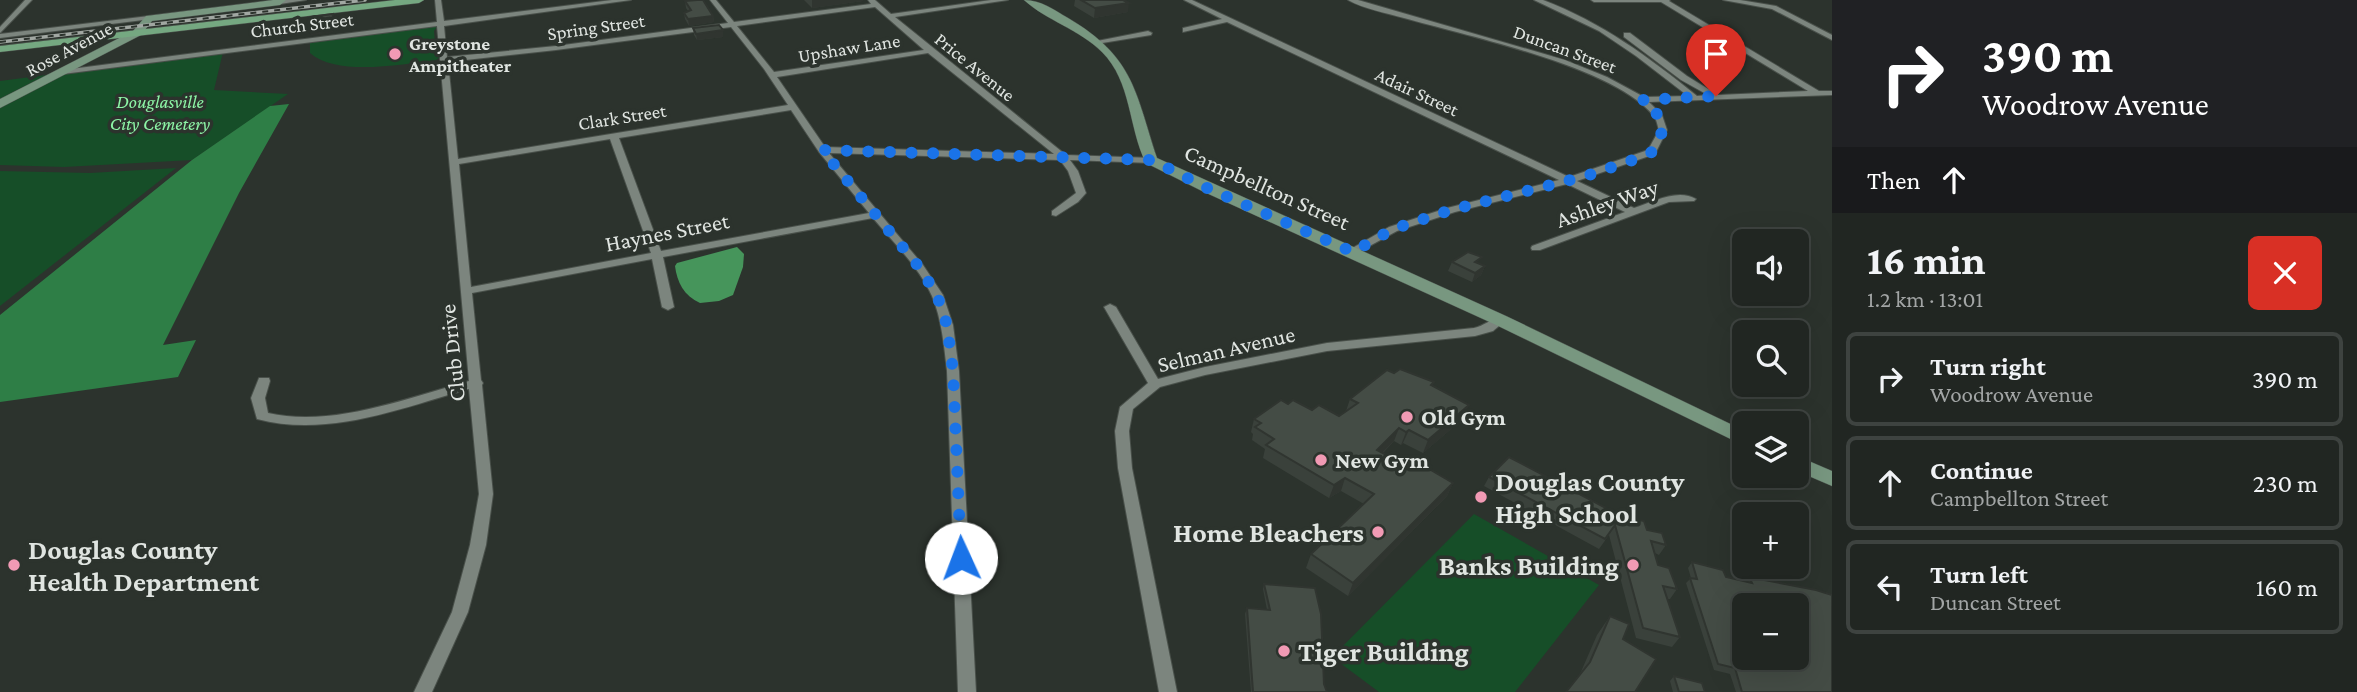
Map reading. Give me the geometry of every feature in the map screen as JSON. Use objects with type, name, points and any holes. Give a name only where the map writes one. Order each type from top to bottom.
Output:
[{"type":"main road","points":[[0,49],[419,0]]},
{"type":"main road","name":"Campbellton Street","points":[[1029,0],[1096,42],[1114,59],[1124,77],[1152,160],[1207,188],[1500,320],[1732,433]]},
{"type":"main road","points":[[149,18],[281,1]]},
{"type":"main road","name":"Rose Avenue","points":[[0,104],[137,33],[149,18]]},
{"type":"main road","points":[[1809,468],[1832,479]]},
{"type":"street","points":[[0,33],[29,0]]},
{"type":"street","points":[[281,1],[303,0]]},
{"type":"street","name":"Club Drive","points":[[423,692],[460,612],[478,545],[486,494],[438,0]]},
{"type":"street","name":"Church Street","points":[[63,72],[628,0]]},
{"type":"street","points":[[713,0],[772,75],[822,150],[877,214],[919,267],[937,295],[947,325],[953,371],[967,692]]},
{"type":"street","points":[[891,16],[1005,0]]},
{"type":"street","name":"Adair Street","points":[[1187,0],[1634,212]]},
{"type":"street","name":"Duncan Street","points":[[1351,0],[1598,76],[1642,100],[1659,116],[1663,130],[1652,152],[1608,169],[1393,229],[1353,252]]},
{"type":"street","points":[[1361,4],[1379,0]]},
{"type":"street","points":[[1537,0],[1571,13],[1622,40],[1694,97]]},
{"type":"street","points":[[1558,0],[1630,37],[1684,78],[1716,96]]},
{"type":"street","points":[[1594,0],[1665,0],[1816,93]]},
{"type":"street","points":[[1726,0],[1774,7],[1832,38]]},
{"type":"street","name":"Spring Street","points":[[445,60],[734,24],[873,2]]},
{"type":"street","name":"Price Avenue","points":[[873,2],[1062,156]]},
{"type":"street","points":[[0,33],[149,18]]},
{"type":"street","points":[[1186,30],[1226,20]]},
{"type":"street","points":[[1096,42],[1148,33]]},
{"type":"street","name":"Upshaw Lane","points":[[772,75],[930,51]]},
{"type":"street","points":[[1642,100],[1832,93]]},
{"type":"street","name":"Clark Street","points":[[455,162],[794,107]]},
{"type":"street","points":[[614,136],[657,256],[668,307]]},
{"type":"street","points":[[822,150],[1152,160]]},
{"type":"street","points":[[1056,213],[1075,201],[1081,193],[1073,171],[1062,156]]},
{"type":"street","name":"Ashley Way","points":[[1536,248],[1668,200],[1691,199]]},
{"type":"street","name":"Haynes Street","points":[[466,291],[877,214]]},
{"type":"street","points":[[1110,307],[1155,384]]},
{"type":"street","name":"Selman Avenue","points":[[1168,692],[1125,468],[1122,431],[1127,407],[1155,384],[1205,371],[1327,347],[1475,332],[1489,328],[1500,320]]},
{"type":"street","points":[[264,382],[258,398],[262,415],[274,420],[306,422],[356,415],[477,383]]},
{"type":"green space","points":[[437,27],[434,31],[436,55],[440,57],[436,60],[353,67],[336,65],[310,53],[310,43],[315,41]]},
{"type":"green space","name":"Douglasville City Cemetery","points":[[223,52],[214,90],[288,94],[192,160],[64,167],[0,165],[0,81]]},
{"type":"green space","points":[[176,168],[0,306],[0,171],[90,173]]},
{"type":"green space","points":[[1474,514],[1599,585],[1515,692],[1379,692],[1332,657]]},
{"type":"shaded area","points":[[289,104],[239,193],[163,345],[196,340],[178,377],[0,402],[0,315],[192,160],[270,106]]},
{"type":"shaded area","points":[[737,247],[744,254],[743,267],[733,295],[719,301],[700,303],[682,288],[675,266],[677,263]]},
{"type":"building","points":[[703,0],[713,16],[688,19],[684,13],[691,10],[685,1]]},
{"type":"building","points":[[1081,0],[1123,0],[1129,3],[1095,8]]},
{"type":"building","points":[[333,14],[331,26],[309,28],[311,17]]},
{"type":"building","points":[[719,25],[723,30],[696,34],[693,28]]},
{"type":"building","points":[[1468,252],[1482,257],[1475,262],[1485,266],[1475,273],[1452,262]]},
{"type":"building","points":[[1400,369],[1434,382],[1431,385],[1469,405],[1428,440],[1399,428],[1377,450],[1405,465],[1412,459],[1453,483],[1353,583],[1311,554],[1374,494],[1345,478],[1334,485],[1266,445],[1274,439],[1255,427],[1261,423],[1254,419],[1281,400],[1288,404],[1293,400],[1312,410],[1319,405],[1339,416],[1358,403],[1350,399],[1387,370],[1394,373]]},
{"type":"building","name":"Banks Building","points":[[1509,457],[1621,516],[1644,521],[1647,530],[1662,533],[1666,545],[1651,541],[1658,565],[1669,568],[1677,589],[1663,586],[1680,637],[1643,628],[1615,525],[1605,539],[1489,477]]},
{"type":"building","points":[[1692,562],[1723,570],[1726,577],[1732,579],[1752,583],[1750,579],[1759,579],[1832,595],[1832,692],[1742,692],[1736,670],[1809,670],[1809,593],[1732,593],[1732,667],[1718,664],[1690,578],[1697,579]]},
{"type":"building","name":"Tiger Building","points":[[1264,584],[1315,588],[1321,614],[1324,684],[1327,692],[1253,692],[1247,608],[1270,610]]},
{"type":"building","points":[[1610,616],[1629,624],[1623,639],[1656,659],[1635,692],[1566,692],[1590,662]]},
{"type":"building","points":[[1674,676],[1702,683],[1705,692],[1679,692]]},
{"type":"railway","points":[[0,42],[365,0]]},
{"type":"place","name":"Greystone Ampitheater","points":[[395,54]]},
{"type":"place","name":"Old Gym","points":[[1407,417]]},
{"type":"place","name":"New Gym","points":[[1321,460]]},
{"type":"place","name":"Douglas County High School","points":[[1481,497]]},
{"type":"place","name":"Home Bleachers","points":[[1378,532]]},
{"type":"place","name":"Douglas County Health Department","points":[[14,565]]},
{"type":"place","name":"Banks Building","points":[[1633,565]]},
{"type":"place","name":"Tiger Building","points":[[1284,651]]},
{"type":"route","points":[[961,558],[953,371],[947,325],[937,295],[919,267],[877,214],[822,150],[1152,160],[1207,188],[1353,252],[1393,229],[1451,210],[1586,176],[1636,159],[1652,152],[1660,141],[1663,130],[1659,116],[1642,100],[1716,96]]}]
